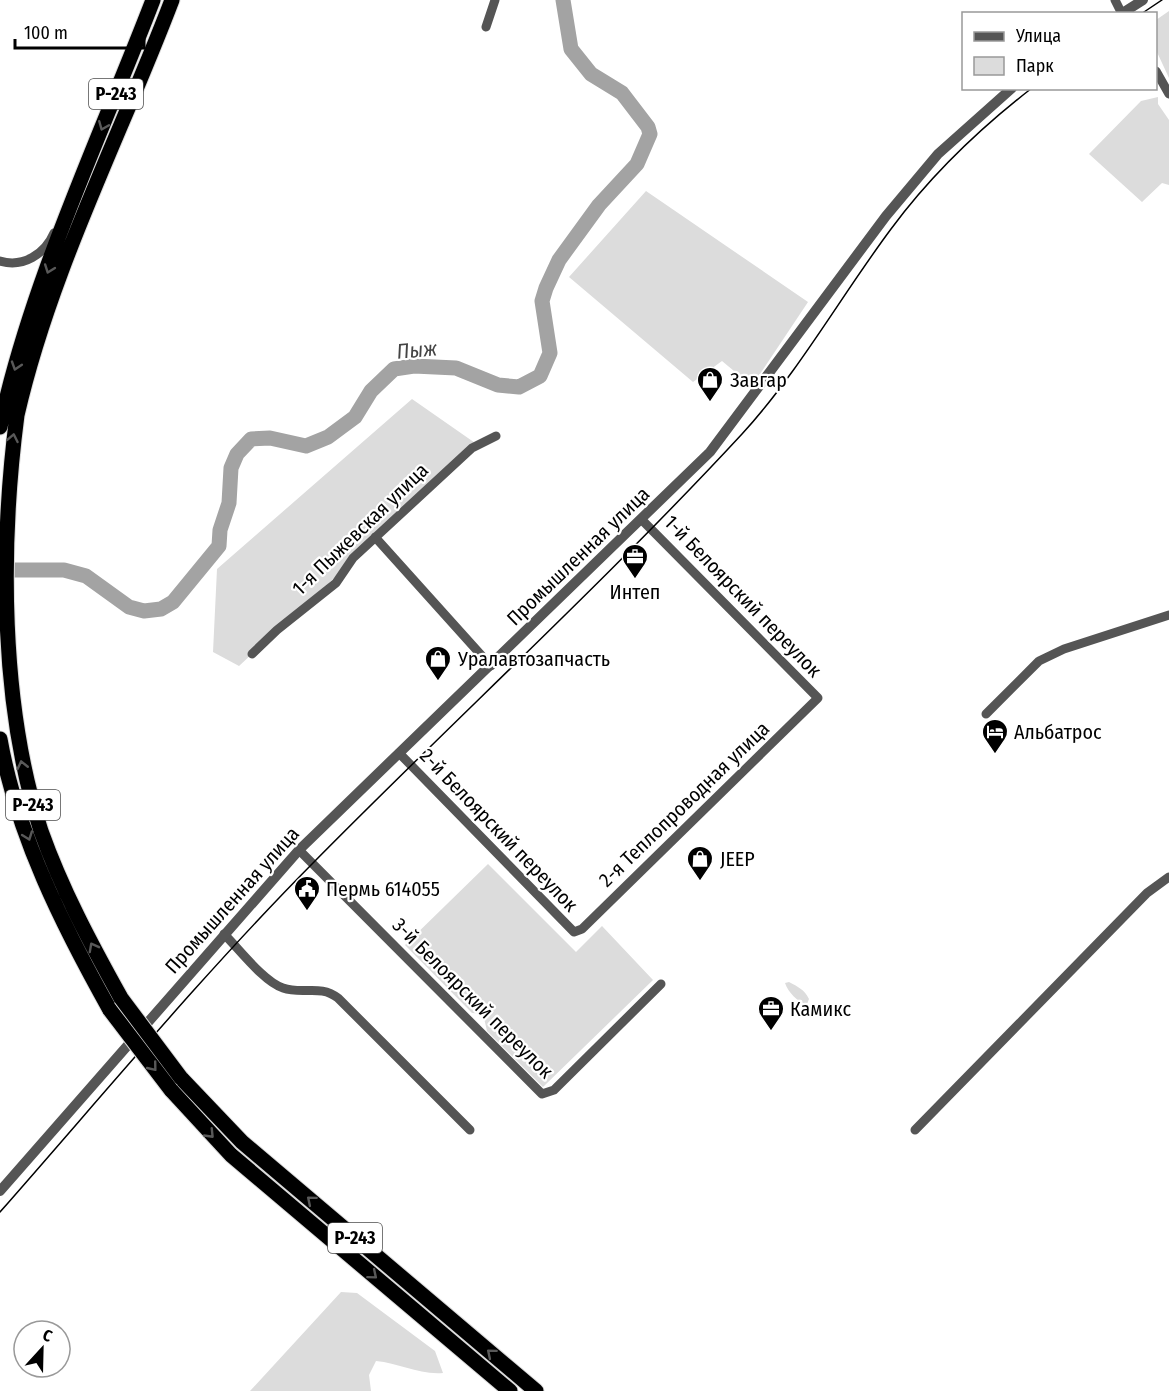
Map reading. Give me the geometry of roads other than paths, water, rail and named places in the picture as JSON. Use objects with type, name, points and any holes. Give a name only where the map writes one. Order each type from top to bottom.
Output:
[{"type":"highway","name":"Р-243","points":[[0,427],[34,311],[83,175],[153,0]]},
{"type":"highway","name":"Р-243","points":[[172,0],[47,315],[17,414],[7,479],[2,538],[1,595],[9,703],[27,785],[64,886],[90,943],[121,998],[176,1084],[536,1391]]},
{"type":"highway","name":"Р-243","points":[[0,739],[26,832],[52,898],[110,1010],[176,1084],[231,1155],[510,1391]]},
{"type":"street","points":[[486,27],[495,0]]},
{"type":"street","points":[[1123,12],[1143,0]]},
{"type":"street","points":[[1157,73],[1169,94]]},
{"type":"street","name":"Промышленная улица","points":[[0,1191],[299,850],[710,452],[735,422],[886,216],[938,154],[1010,90]]},
{"type":"street","points":[[0,261],[22,262],[41,252],[51,240],[83,175]]},
{"type":"street","name":"1-я Пыжевская улица","points":[[252,654],[277,630],[336,583],[353,558],[472,448],[496,436]]},
{"type":"street","name":"1-й Белоярский переулок","points":[[642,520],[818,698]]},
{"type":"street","points":[[375,537],[491,666]]},
{"type":"street","points":[[986,714],[1039,661],[1064,650],[1169,615]]},
{"type":"street","name":"2-я Теплопроводная улица","points":[[574,932],[582,929],[818,698]]},
{"type":"street","name":"2-й Белоярский переулок","points":[[399,753],[574,932]]},
{"type":"street","name":"3-й Белоярский переулок","points":[[299,850],[539,1091],[547,1094],[554,1090],[661,984]]},
{"type":"street","points":[[915,1130],[1147,893],[1169,877]]},
{"type":"street","points":[[224,934],[276,985],[292,990],[323,989],[338,998],[470,1130]]},
{"type":"waterway","name":"Пыж","points":[[0,570],[64,570],[86,576],[129,607],[144,611],[161,609],[173,602],[219,546],[220,530],[229,503],[231,468],[237,454],[251,439],[270,438],[306,446],[328,437],[355,417],[371,391],[394,369],[414,366],[456,368],[498,385],[519,387],[540,376],[550,353],[542,301],[546,288],[559,260],[599,205],[637,164],[650,134],[648,127],[622,93],[591,74],[571,49],[563,0]]},
{"type":"tram line","points":[[1144,12],[1162,0]]},
{"type":"tram line","points":[[0,1212],[193,991],[272,905],[637,544],[742,434],[782,386],[906,209],[939,171],[993,120],[1030,90]]},
{"type":"place","name":"Завгар","points":[[710,403]]},
{"type":"place","name":"Интеп","points":[[635,580]]},
{"type":"place","name":"Уралавтозапчасть","points":[[438,682]]},
{"type":"place","name":"Альбатрос","points":[[995,755]]},
{"type":"place","name":"JEEP","points":[[700,882]]},
{"type":"place","name":"Пермь 614055","points":[[307,912]]},
{"type":"place","name":"Камикс","points":[[771,1032]]}]
